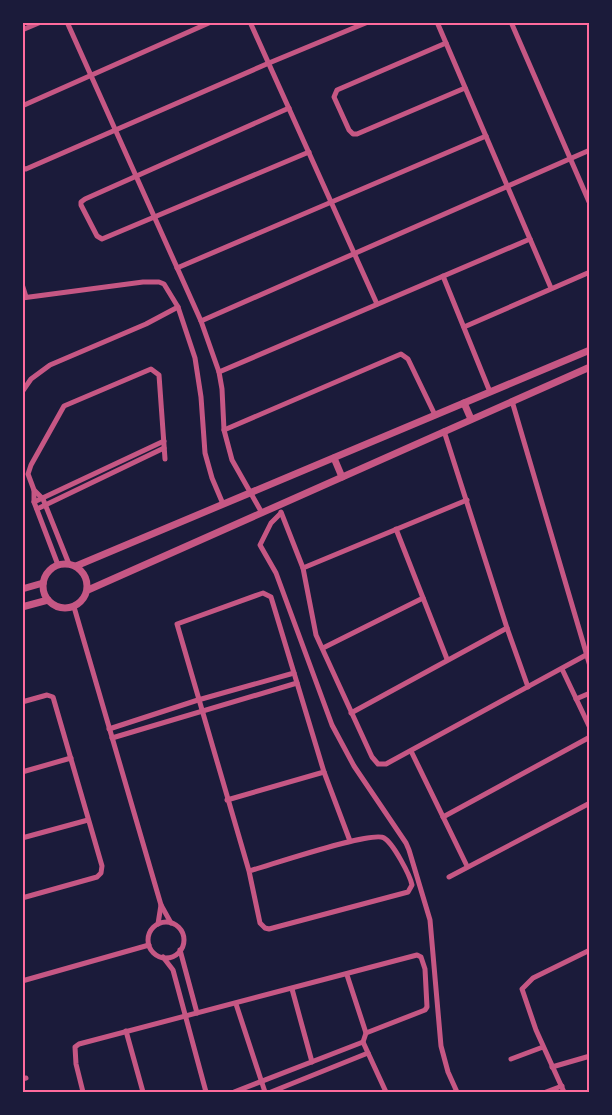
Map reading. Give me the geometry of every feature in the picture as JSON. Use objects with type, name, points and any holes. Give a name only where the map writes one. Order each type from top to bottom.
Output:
[{"type":"street","points":[[22,30],[41,22]]},
{"type":"street","points":[[67,22],[201,321],[219,372],[224,430],[232,460],[262,513]]},
{"type":"street","points":[[22,106],[211,22]]},
{"type":"street","points":[[250,22],[377,304]]},
{"type":"street","points":[[22,168],[26,169],[368,22]]},
{"type":"street","points":[[437,22],[551,288]]},
{"type":"street","points":[[511,22],[590,204]]},
{"type":"street","points":[[446,43],[337,90],[334,97],[349,130],[357,134],[465,88]]},
{"type":"street","points":[[289,108],[85,199],[81,205],[97,236],[102,239],[309,152]]},
{"type":"street","points":[[177,268],[486,136]]},
{"type":"street","points":[[201,321],[590,150]]},
{"type":"street","points":[[219,372],[530,238]]},
{"type":"street","points":[[464,327],[590,272]]},
{"type":"street","points":[[443,276],[490,392]]},
{"type":"street","points":[[22,284],[24,297],[150,281],[164,284],[178,307],[195,358],[205,453],[223,504]]},
{"type":"street","points":[[22,392],[31,379],[50,365],[146,324],[178,307]]},
{"type":"street","points":[[165,459],[159,375],[151,369],[64,406],[28,470],[26,480],[43,499],[72,565],[86,578],[88,590],[83,600],[74,607],[63,608],[52,604],[45,595],[43,583],[48,573],[58,565],[72,565],[223,504],[590,350]]},
{"type":"street","points":[[224,430],[401,354],[408,359],[435,415]]},
{"type":"street","points":[[88,590],[262,513],[280,509],[342,477],[587,368],[577,355]]},
{"type":"street","points":[[512,401],[590,666]]},
{"type":"street","points":[[464,403],[471,419]]},
{"type":"street","points":[[444,431],[528,687]]},
{"type":"street","points":[[34,502],[164,441]]},
{"type":"street","points":[[37,509],[164,448]]},
{"type":"street","points":[[334,458],[342,477]]},
{"type":"street","points":[[34,490],[34,502],[58,565]]},
{"type":"street","points":[[303,568],[467,500]]},
{"type":"street","points":[[280,509],[303,568],[314,628],[375,762],[383,765],[411,751],[586,655]]},
{"type":"street","points":[[280,509],[260,545],[276,573],[332,725],[354,766],[409,850],[429,920],[441,1046],[448,1072],[457,1092]]},
{"type":"street","points":[[396,529],[447,659]]},
{"type":"street","points":[[22,589],[43,583]]},
{"type":"street","points":[[249,871],[350,841],[375,836],[384,837],[411,880],[411,889],[408,892],[265,928],[260,923],[249,871],[177,624],[263,593],[271,597],[324,771],[350,841]]},
{"type":"street","points":[[323,648],[423,598]]},
{"type":"street","points":[[22,607],[48,600]]},
{"type":"street","points":[[74,607],[161,906],[171,922],[183,934],[184,939],[180,950],[176,954],[164,957]]},
{"type":"street","points":[[351,712],[507,628]]},
{"type":"street","points":[[562,669],[590,728]]},
{"type":"street","points":[[109,729],[198,700],[294,673]]},
{"type":"street","points":[[112,738],[297,683]]},
{"type":"street","points":[[576,699],[590,693]]},
{"type":"street","points":[[22,702],[47,695],[53,697],[102,866],[101,873],[97,877],[22,898]]},
{"type":"street","points":[[443,817],[590,737]]},
{"type":"street","points":[[411,751],[467,866]]},
{"type":"street","points":[[22,772],[70,758]]},
{"type":"street","points":[[227,800],[324,771]]},
{"type":"street","points":[[449,877],[590,803]]},
{"type":"street","points":[[22,838],[88,820]]},
{"type":"street","points":[[161,906],[158,924],[150,932],[149,945],[152,951],[164,957],[173,970],[206,1092]]},
{"type":"street","points":[[158,924],[171,922]]},
{"type":"street","points":[[22,981],[149,945]]},
{"type":"street","points":[[180,950],[197,1013]]},
{"type":"street","points":[[564,1092],[543,1047],[522,993],[523,987],[533,978],[590,950]]},
{"type":"street","points":[[83,1092],[74,1055],[75,1047],[79,1044],[417,955],[423,961],[427,1007],[425,1010],[366,1032]]},
{"type":"street","points":[[347,975],[366,1032],[363,1042],[386,1092]]},
{"type":"street","points":[[292,989],[312,1062]]},
{"type":"street","points":[[236,1004],[265,1092]]},
{"type":"street","points":[[126,1031],[144,1092]]},
{"type":"street","points":[[234,1092],[363,1042]]},
{"type":"street","points":[[511,1059],[543,1047]]},
{"type":"street","points":[[271,1092],[368,1053]]},
{"type":"street","points":[[552,1067],[590,1056]]},
{"type":"street","points":[[546,1092],[562,1086]]}]
